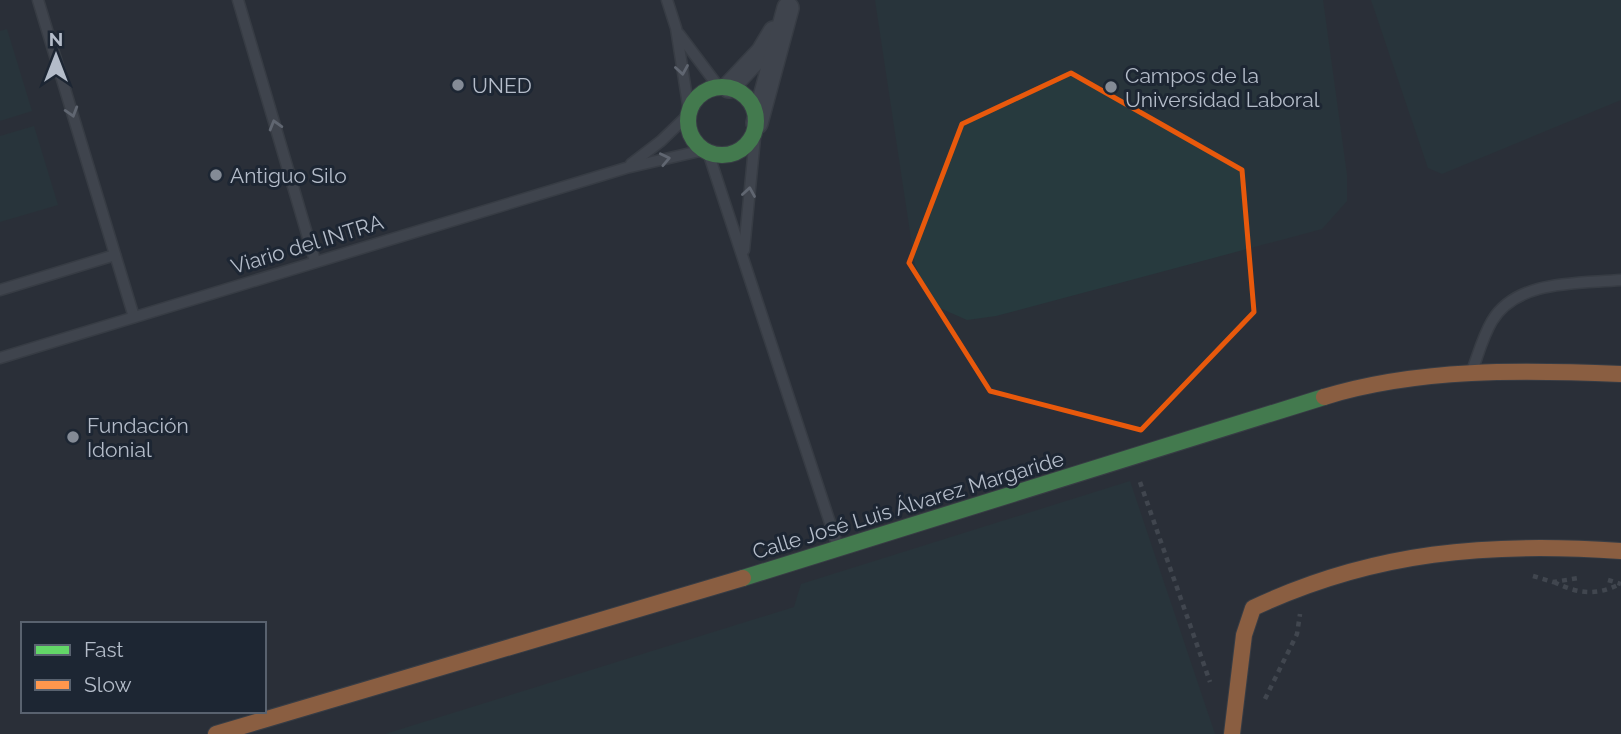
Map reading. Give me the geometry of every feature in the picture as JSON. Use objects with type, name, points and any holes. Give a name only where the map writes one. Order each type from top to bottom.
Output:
[{"type":"street","points":[[790,4],[753,137],[738,151],[718,155],[706,151],[691,135],[689,113],[700,94],[723,86],[762,52],[790,4]]},
{"type":"street","points":[[723,86],[738,90],[753,104],[757,125]]},
{"type":"street","name":"Calle José Luis Álvarez Margaride","points":[[216,734],[839,550],[1341,392],[1433,377],[1530,370],[1621,374]]},
{"type":"street","points":[[1232,734],[1244,635],[1253,608],[1292,590],[1360,568],[1419,556],[1530,545],[1621,551]]},
{"type":"lane","points":[[38,0],[134,317]]},
{"type":"lane","points":[[239,0],[315,261]]},
{"type":"lane","points":[[626,168],[661,141],[689,113],[676,28],[667,0]]},
{"type":"lane","points":[[676,28],[694,57],[723,86]]},
{"type":"lane","points":[[744,257],[757,125]]},
{"type":"lane","points":[[706,151],[744,257],[839,550]]},
{"type":"lane","name":"Viario del INTRA","points":[[0,358],[626,168],[706,151]]},
{"type":"lane","points":[[0,290],[115,255]]},
{"type":"lane","points":[[1471,374],[1492,320],[1521,294],[1557,286],[1621,280]]},
{"type":"path","points":[[1132,457],[1202,666],[1214,691]]},
{"type":"path","points":[[1553,582],[1572,591],[1590,594],[1620,584]]},
{"type":"path","points":[[1261,707],[1297,634],[1302,607],[1292,590]]},
{"type":"highlighted area","points":[[1071,73],[1242,170],[1254,312],[1141,430],[990,391],[909,263],[962,124]]},
{"type":"green space","name":"Campos de la Universidad Laboral","points":[[875,0],[1323,0],[1347,175],[1347,201],[1322,229],[996,316],[967,320],[933,305],[915,265]]},
{"type":"green space","points":[[1371,0],[1621,0],[1621,100],[1442,174],[1428,168]]},
{"type":"green space","points":[[7,29],[32,111],[0,121],[0,31]]},
{"type":"green space","points":[[34,126],[58,205],[0,222],[0,136]]},
{"type":"green space","points":[[1130,481],[1215,734],[385,734],[794,607],[801,584]]},
{"type":"traffic: fast","points":[[715,87],[729,87],[741,92],[751,102],[756,121],[751,140],[741,150],[729,155],[715,155],[703,150],[693,140],[688,128],[688,114],[693,102],[703,92],[715,87]]},
{"type":"traffic: fast","points":[[743,578],[1324,397]]},
{"type":"traffic: slow","points":[[1324,397],[1396,381],[1471,373],[1621,374]]},
{"type":"traffic: slow","points":[[1232,734],[1244,635],[1253,608],[1343,574],[1433,555],[1525,548],[1621,551]]},
{"type":"traffic: slow","points":[[216,734],[743,578]]},
{"type":"place","name":"UNED","points":[[458,85]]},
{"type":"place","name":"Campos de la Universidad Laboral","points":[[1111,87]]},
{"type":"place","name":"Antiguo Silo","points":[[216,175]]},
{"type":"place","name":"Fundación Idonial","points":[[73,437]]}]
